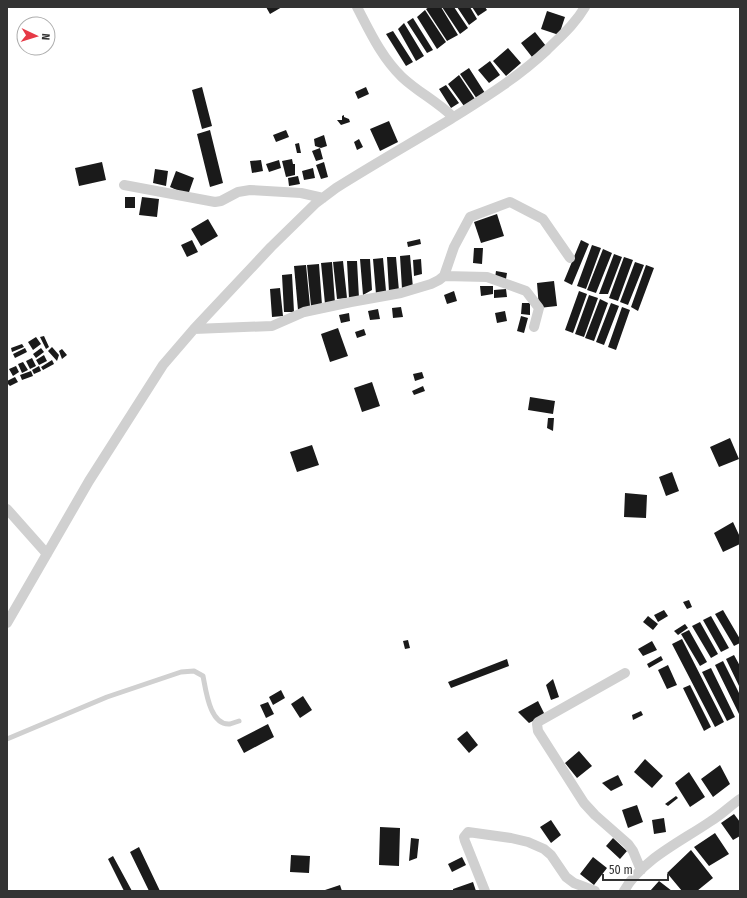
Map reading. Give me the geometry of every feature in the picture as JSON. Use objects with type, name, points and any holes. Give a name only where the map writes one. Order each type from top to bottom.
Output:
[{"type":"street","points":[[358,7],[370,33],[382,53],[402,77],[436,102],[453,117]]},
{"type":"street","points":[[7,623],[89,481],[163,365],[194,329],[270,247],[316,203],[351,178],[453,117],[516,77],[531,65],[573,25],[584,7]]},
{"type":"street","points":[[124,185],[215,202],[221,201],[238,192],[250,190],[301,192],[323,198]]},
{"type":"street","points":[[194,329],[272,326],[304,312],[401,293],[431,284],[444,276],[454,247],[470,217],[510,202],[543,219],[570,258]]},
{"type":"street","points":[[444,276],[487,277],[526,291],[539,308],[534,327]]},
{"type":"street","points":[[7,508],[47,554]]},
{"type":"street","points":[[625,673],[538,722],[537,727],[538,731],[584,803],[595,815],[628,844],[633,851],[641,870]]},
{"type":"street","points":[[624,891],[641,870],[740,799]]},
{"type":"street","points":[[486,891],[465,841],[464,837],[468,832],[511,838],[528,842],[544,849],[551,855],[566,877],[574,883],[595,891]]},
{"type":"lane","points":[[7,739],[107,697],[182,672],[194,671],[203,676],[213,715],[220,722],[229,724],[239,721]]},
{"type":"building","points":[[266,7],[282,7],[270,14]]},
{"type":"building","points":[[429,7],[441,7],[458,35],[447,41],[426,9]]},
{"type":"building","points":[[442,7],[454,7],[468,28],[460,34]]},
{"type":"building","points":[[457,7],[470,7],[477,19],[469,25]]},
{"type":"building","points":[[472,7],[485,7],[487,10],[478,16]]},
{"type":"building","points":[[425,10],[446,42],[437,49],[417,17]]},
{"type":"building","points":[[547,11],[565,17],[559,35],[541,29]]},
{"type":"building","points":[[413,18],[433,50],[427,53],[407,22]]},
{"type":"building","points":[[404,23],[424,56],[416,61],[398,29]]},
{"type":"building","points":[[393,31],[413,62],[406,66],[386,34]]},
{"type":"building","points":[[535,32],[546,46],[532,57],[521,43]]},
{"type":"building","points":[[508,48],[521,63],[506,76],[493,61]]},
{"type":"building","points":[[490,61],[500,75],[489,83],[478,70]]},
{"type":"building","points":[[469,68],[485,93],[477,99],[460,74]]},
{"type":"building","points":[[459,75],[475,99],[464,106],[448,84]]},
{"type":"building","points":[[446,85],[459,103],[451,108],[439,89]]},
{"type":"building","points":[[202,87],[212,126],[202,129],[192,90]]},
{"type":"building","points":[[366,87],[369,94],[358,99],[355,92]]},
{"type":"building","points":[[344,115],[344,117],[349,119],[350,122],[341,125],[337,120],[342,120],[342,116]]},
{"type":"building","points":[[389,121],[398,142],[380,151],[370,129]]},
{"type":"building","points":[[210,130],[223,183],[210,187],[197,134]]},
{"type":"building","points":[[286,130],[289,137],[276,142],[273,135]]},
{"type":"building","points":[[324,135],[327,146],[321,148],[315,146],[314,139]]},
{"type":"building","points":[[359,139],[363,147],[357,150],[354,142]]},
{"type":"building","points":[[299,143],[301,153],[297,153],[295,144]]},
{"type":"building","points":[[320,148],[323,159],[316,161],[312,151]]},
{"type":"building","points":[[292,159],[293,164],[295,164],[295,175],[286,177],[282,161]]},
{"type":"building","points":[[261,160],[263,171],[252,173],[250,161]]},
{"type":"building","points":[[279,160],[281,168],[269,172],[266,164]]},
{"type":"building","points":[[102,162],[106,180],[79,186],[75,168]]},
{"type":"building","points":[[324,162],[328,177],[321,179],[316,165]]},
{"type":"building","points":[[313,168],[315,178],[304,180],[302,171]]},
{"type":"building","points":[[155,169],[168,171],[166,186],[153,183]]},
{"type":"building","points":[[176,171],[194,178],[188,195],[170,187]]},
{"type":"building","points":[[298,176],[300,184],[289,186],[288,178]]},
{"type":"building","points":[[125,197],[135,197],[135,208],[125,208]]},
{"type":"building","points":[[142,197],[159,199],[157,217],[139,215]]},
{"type":"building","points":[[497,214],[504,236],[481,243],[474,222]]},
{"type":"building","points":[[208,219],[218,236],[201,246],[191,229]]},
{"type":"building","points":[[420,239],[421,244],[408,247],[407,242]]},
{"type":"building","points":[[192,240],[198,252],[187,257],[181,245]]},
{"type":"building","points":[[581,240],[589,244],[572,285],[564,281]]},
{"type":"building","points":[[592,245],[601,248],[586,289],[577,286]]},
{"type":"building","points":[[474,248],[483,248],[482,264],[473,263]]},
{"type":"building","points":[[603,249],[612,253],[596,293],[587,290]]},
{"type":"building","points":[[614,254],[622,257],[608,294],[599,294]]},
{"type":"building","points":[[410,255],[413,288],[402,289],[400,256]]},
{"type":"building","points":[[387,257],[396,257],[399,291],[389,292]]},
{"type":"building","points":[[624,257],[633,260],[618,301],[609,298]]},
{"type":"building","points":[[383,258],[386,291],[376,294],[373,259]]},
{"type":"building","points":[[360,259],[370,259],[372,290],[363,295]]},
{"type":"building","points":[[421,259],[422,274],[414,276],[413,260]]},
{"type":"building","points":[[343,261],[347,298],[337,299],[333,262]]},
{"type":"building","points":[[347,261],[357,261],[359,298],[349,299]]},
{"type":"building","points":[[332,262],[335,303],[325,304],[321,263]]},
{"type":"building","points":[[635,262],[644,265],[628,305],[620,302]]},
{"type":"building","points":[[319,264],[322,305],[311,306],[307,265]]},
{"type":"building","points":[[306,265],[310,306],[298,310],[294,266]]},
{"type":"building","points":[[646,265],[654,268],[638,311],[631,307]]},
{"type":"building","points":[[496,271],[507,273],[506,279],[495,278]]},
{"type":"building","points":[[292,274],[294,312],[284,312],[282,275]]},
{"type":"building","points":[[554,281],[557,306],[539,308],[537,283]]},
{"type":"building","points":[[480,286],[493,286],[493,294],[481,296]]},
{"type":"building","points":[[280,288],[283,316],[272,317],[270,289]]},
{"type":"building","points":[[506,289],[507,297],[494,298],[494,290]]},
{"type":"building","points":[[454,291],[457,301],[447,304],[444,295]]},
{"type":"building","points":[[579,291],[587,294],[573,333],[565,330]]},
{"type":"building","points":[[589,295],[598,298],[584,337],[575,334]]},
{"type":"building","points":[[600,299],[608,303],[594,341],[585,338]]},
{"type":"building","points":[[522,303],[530,303],[530,315],[521,314]]},
{"type":"building","points":[[611,303],[619,306],[604,345],[596,342]]},
{"type":"building","points":[[401,307],[403,317],[393,318],[392,308]]},
{"type":"building","points":[[622,307],[630,310],[616,350],[608,347]]},
{"type":"building","points":[[378,309],[380,319],[370,320],[368,311]]},
{"type":"building","points":[[505,311],[507,321],[497,323],[495,313]]},
{"type":"building","points":[[349,313],[350,321],[341,323],[339,315]]},
{"type":"building","points":[[521,316],[528,318],[524,333],[517,331]]},
{"type":"building","points":[[338,328],[348,356],[330,362],[321,334]]},
{"type":"building","points":[[364,329],[366,335],[357,338],[355,332]]},
{"type":"building","points":[[44,336],[49,347],[46,349],[40,337]]},
{"type":"building","points":[[36,337],[41,344],[33,350],[28,342]]},
{"type":"building","points":[[22,344],[24,347],[12,352],[11,348]]},
{"type":"building","points":[[52,347],[59,355],[57,361],[48,351]]},
{"type":"building","points":[[25,348],[27,352],[15,358],[13,354]]},
{"type":"building","points":[[41,348],[44,352],[36,358],[33,354]]},
{"type":"building","points":[[62,349],[67,355],[62,359],[59,351]]},
{"type":"building","points":[[44,355],[47,361],[39,365],[36,360]]},
{"type":"building","points":[[32,358],[36,366],[30,369],[26,361]]},
{"type":"building","points":[[52,360],[54,364],[43,370],[41,367]]},
{"type":"building","points":[[23,362],[28,370],[22,373],[18,364]]},
{"type":"building","points":[[16,366],[19,372],[13,376],[9,369]]},
{"type":"building","points":[[39,366],[41,371],[34,374],[32,370]]},
{"type":"building","points":[[31,371],[33,376],[22,380],[20,375]]},
{"type":"building","points":[[422,372],[424,378],[415,381],[413,374]]},
{"type":"building","points":[[15,377],[18,382],[10,386],[7,381]]},
{"type":"building","points":[[372,382],[380,406],[362,412],[354,388]]},
{"type":"building","points":[[423,386],[425,391],[414,395],[412,391]]},
{"type":"building","points":[[530,397],[555,401],[553,414],[528,410]]},
{"type":"building","points":[[548,418],[554,418],[553,431],[547,428]]},
{"type":"building","points":[[730,438],[739,459],[719,467],[710,447]]},
{"type":"building","points":[[312,445],[319,465],[297,472],[290,452]]},
{"type":"building","points":[[672,472],[679,491],[666,496],[659,477]]},
{"type":"building","points":[[625,493],[647,495],[646,518],[624,517]]},
{"type":"building","points":[[733,522],[740,537],[740,544],[723,552],[714,533]]},
{"type":"building","points":[[689,600],[692,607],[687,609],[683,602]]},
{"type":"building","points":[[664,610],[668,616],[658,622],[654,615]]},
{"type":"building","points":[[723,610],[740,639],[740,643],[734,646],[715,614]]},
{"type":"building","points":[[648,616],[658,624],[653,630],[643,622]]},
{"type":"building","points":[[711,616],[729,648],[721,652],[703,620]]},
{"type":"building","points":[[700,622],[718,654],[711,658],[692,626]]},
{"type":"building","points":[[685,624],[688,628],[678,635],[674,631]]},
{"type":"building","points":[[689,630],[707,662],[700,666],[681,634]]},
{"type":"building","points":[[682,639],[724,722],[715,727],[672,644]]},
{"type":"building","points":[[408,640],[410,648],[405,649],[403,641]]},
{"type":"building","points":[[652,641],[657,650],[643,656],[638,649]]},
{"type":"building","points":[[734,655],[740,666],[740,688],[726,659]]},
{"type":"building","points":[[661,656],[663,660],[649,668],[647,664]]},
{"type":"building","points":[[507,659],[509,666],[451,688],[448,682]]},
{"type":"building","points":[[723,661],[740,695],[740,714],[715,665]]},
{"type":"building","points":[[668,665],[677,685],[667,689],[658,670]]},
{"type":"building","points":[[711,668],[735,717],[727,721],[702,672]]},
{"type":"building","points":[[553,679],[559,697],[551,700],[546,685]]},
{"type":"building","points":[[690,685],[711,727],[704,731],[683,688]]},
{"type":"building","points":[[281,690],[285,698],[273,705],[269,697]]},
{"type":"building","points":[[303,696],[312,710],[300,718],[291,704]]},
{"type":"building","points":[[538,701],[545,715],[529,723],[518,712]]},
{"type":"building","points":[[268,702],[274,714],[266,718],[260,705]]},
{"type":"building","points":[[641,711],[643,715],[633,720],[632,715]]},
{"type":"building","points":[[268,724],[274,737],[244,753],[237,740]]},
{"type":"building","points":[[467,731],[478,745],[469,753],[457,739]]},
{"type":"building","points":[[579,751],[592,766],[577,778],[565,763]]},
{"type":"building","points":[[645,759],[663,776],[652,788],[634,772]]},
{"type":"building","points":[[720,765],[730,784],[713,797],[701,779]]},
{"type":"building","points":[[689,772],[705,797],[690,807],[675,783]]},
{"type":"building","points":[[618,775],[623,785],[611,791],[602,783]]},
{"type":"building","points":[[676,796],[678,798],[668,806],[665,804]]},
{"type":"building","points":[[637,805],[643,822],[628,828],[622,810]]},
{"type":"building","points":[[734,814],[740,822],[740,836],[733,840],[721,823]]},
{"type":"building","points":[[664,818],[666,832],[654,834],[652,820]]},
{"type":"building","points":[[551,820],[561,835],[551,843],[540,827]]},
{"type":"building","points":[[380,827],[400,828],[399,866],[379,865]]},
{"type":"building","points":[[715,833],[729,854],[709,866],[694,847]]},
{"type":"building","points":[[411,838],[419,839],[417,858],[409,861]]},
{"type":"building","points":[[613,838],[627,851],[620,859],[606,846]]},
{"type":"building","points":[[139,847],[160,891],[149,891],[130,852]]},
{"type":"building","points":[[691,850],[713,878],[697,891],[682,891],[667,873]]},
{"type":"building","points":[[291,855],[310,856],[309,873],[290,872]]},
{"type":"building","points":[[113,856],[132,891],[124,891],[108,859]]},
{"type":"building","points":[[462,857],[466,865],[452,872],[448,864]]},
{"type":"building","points":[[593,857],[607,868],[594,885],[580,874]]},
{"type":"building","points":[[659,881],[672,891],[650,891]]},
{"type":"building","points":[[473,882],[476,891],[453,891],[453,889]]},
{"type":"building","points":[[340,885],[342,891],[325,890]]}]
